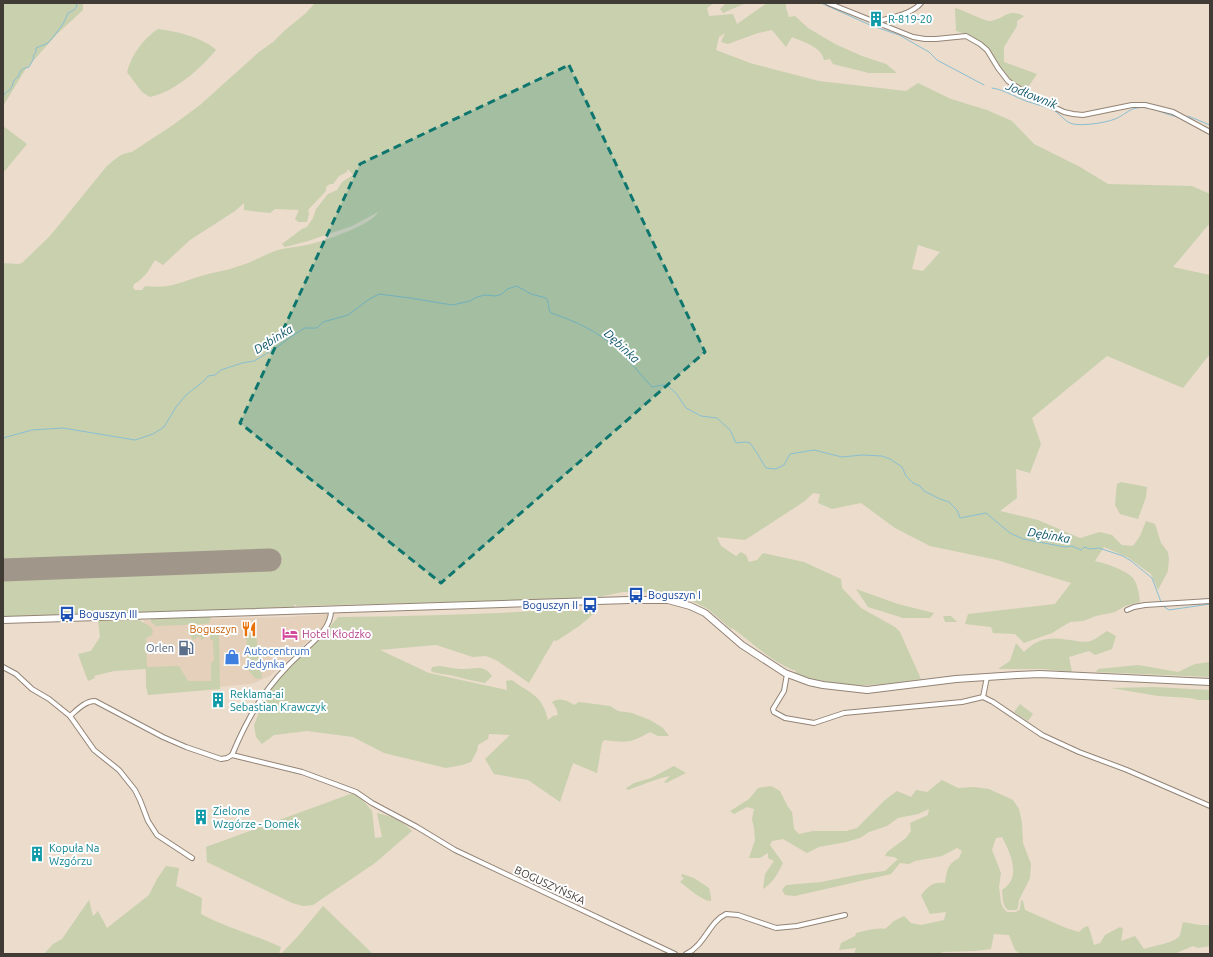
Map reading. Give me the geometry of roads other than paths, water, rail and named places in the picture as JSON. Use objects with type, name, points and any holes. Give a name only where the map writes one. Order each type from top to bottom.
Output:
[{"type":"highway","points":[[3,620],[668,600],[686,604],[704,613],[742,645],[787,674],[808,682],[868,690],[934,681],[1040,674],[1210,682]]},
{"type":"street","points":[[828,3],[913,38],[925,39],[966,36],[987,50],[1008,81],[1027,94],[1064,112],[1083,115],[1145,105],[1173,112],[1210,132]]},
{"type":"street","points":[[874,22],[917,9],[921,3]]},
{"type":"street","points":[[1127,610],[1145,605],[1210,601]]},
{"type":"street","points":[[232,755],[250,717],[271,683],[323,632],[330,619],[332,609]]},
{"type":"street","points":[[3,667],[16,674],[32,689],[49,699],[70,716],[94,750],[119,770],[135,790],[148,821],[157,835],[192,858]]},
{"type":"street","points":[[787,674],[784,691],[773,709],[774,712],[785,718],[810,723],[819,722],[844,713],[962,702],[983,698],[993,702],[1042,735],[1079,752],[1127,770],[1210,806]]},
{"type":"street","points":[[983,698],[986,677]]},
{"type":"street","name":"BOGUSZYŃSKA","points":[[70,716],[84,704],[95,701],[163,737],[186,747],[221,759],[232,755],[302,772],[347,788],[455,850],[675,954]]},
{"type":"street","points":[[686,954],[699,945],[715,924],[726,914],[738,915],[776,928],[797,926],[845,915]]},
{"type":"waterway","points":[[3,98],[10,90],[21,70],[29,67],[34,58],[33,56],[36,52],[36,48],[48,43],[63,24],[68,13],[74,10],[77,6],[76,3]]},
{"type":"waterway","name":"Jodłownik","points":[[821,3],[870,25],[899,35],[929,52],[937,60],[984,85]]},
{"type":"waterway","name":"Jodłownik","points":[[992,88],[1002,90],[1024,100],[1046,107],[1057,113],[1068,122],[1077,125],[1106,122],[1118,118],[1131,110],[1142,107],[1178,117]]},
{"type":"waterway","name":"Jodłownik","points":[[1188,116],[1210,125]]},
{"type":"waterway","name":"Dębinka","points":[[3,438],[32,430],[63,428],[135,440],[153,434],[164,427],[176,407],[186,395],[208,376],[215,375],[221,370],[242,363],[254,361],[305,328],[317,328],[323,322],[348,315],[368,300],[379,294],[452,305],[470,301],[485,295],[496,296],[502,294],[507,289],[517,286],[531,294],[546,298],[551,313],[569,319],[601,336],[616,348],[652,387],[663,385],[669,387],[676,393],[686,408],[701,416],[717,418],[730,430],[736,443],[750,443],[766,468],[776,469],[784,465],[790,454],[814,450],[842,457],[862,455],[882,456],[890,459],[902,467],[906,476],[913,483],[920,486],[924,491],[949,502],[957,510],[960,518],[986,513],[1010,533],[1023,539],[1065,547],[1072,546],[1081,550],[1084,547],[1090,549],[1099,548],[1123,556],[1152,578],[1161,602]]},
{"type":"waterway","name":"Dębinka","points":[[1163,606],[1169,610],[1210,604]]},
{"type":"place","name":"R-819-20","points":[[876,19]]},
{"type":"place","name":"Boguszyn I","points":[[636,595]]},
{"type":"place","name":"Boguszyn II","points":[[590,605]]},
{"type":"place","name":"Boguszyn III","points":[[67,614]]},
{"type":"place","name":"Boguszyn","points":[[249,629]]},
{"type":"place","name":"Hotel Kłodzko","points":[[290,634]]},
{"type":"place","name":"Orlen","points":[[186,648]]},
{"type":"place","name":"Autocentrum Jedynka","points":[[232,657]]},
{"type":"place","name":"Reklama-ai Sebastian Krawczyk","points":[[218,700]]},
{"type":"place","name":"Zielone Wzgórze - Domek","points":[[201,817]]},
{"type":"place","name":"Kopuła Na Wzgórzu","points":[[37,854]]}]
